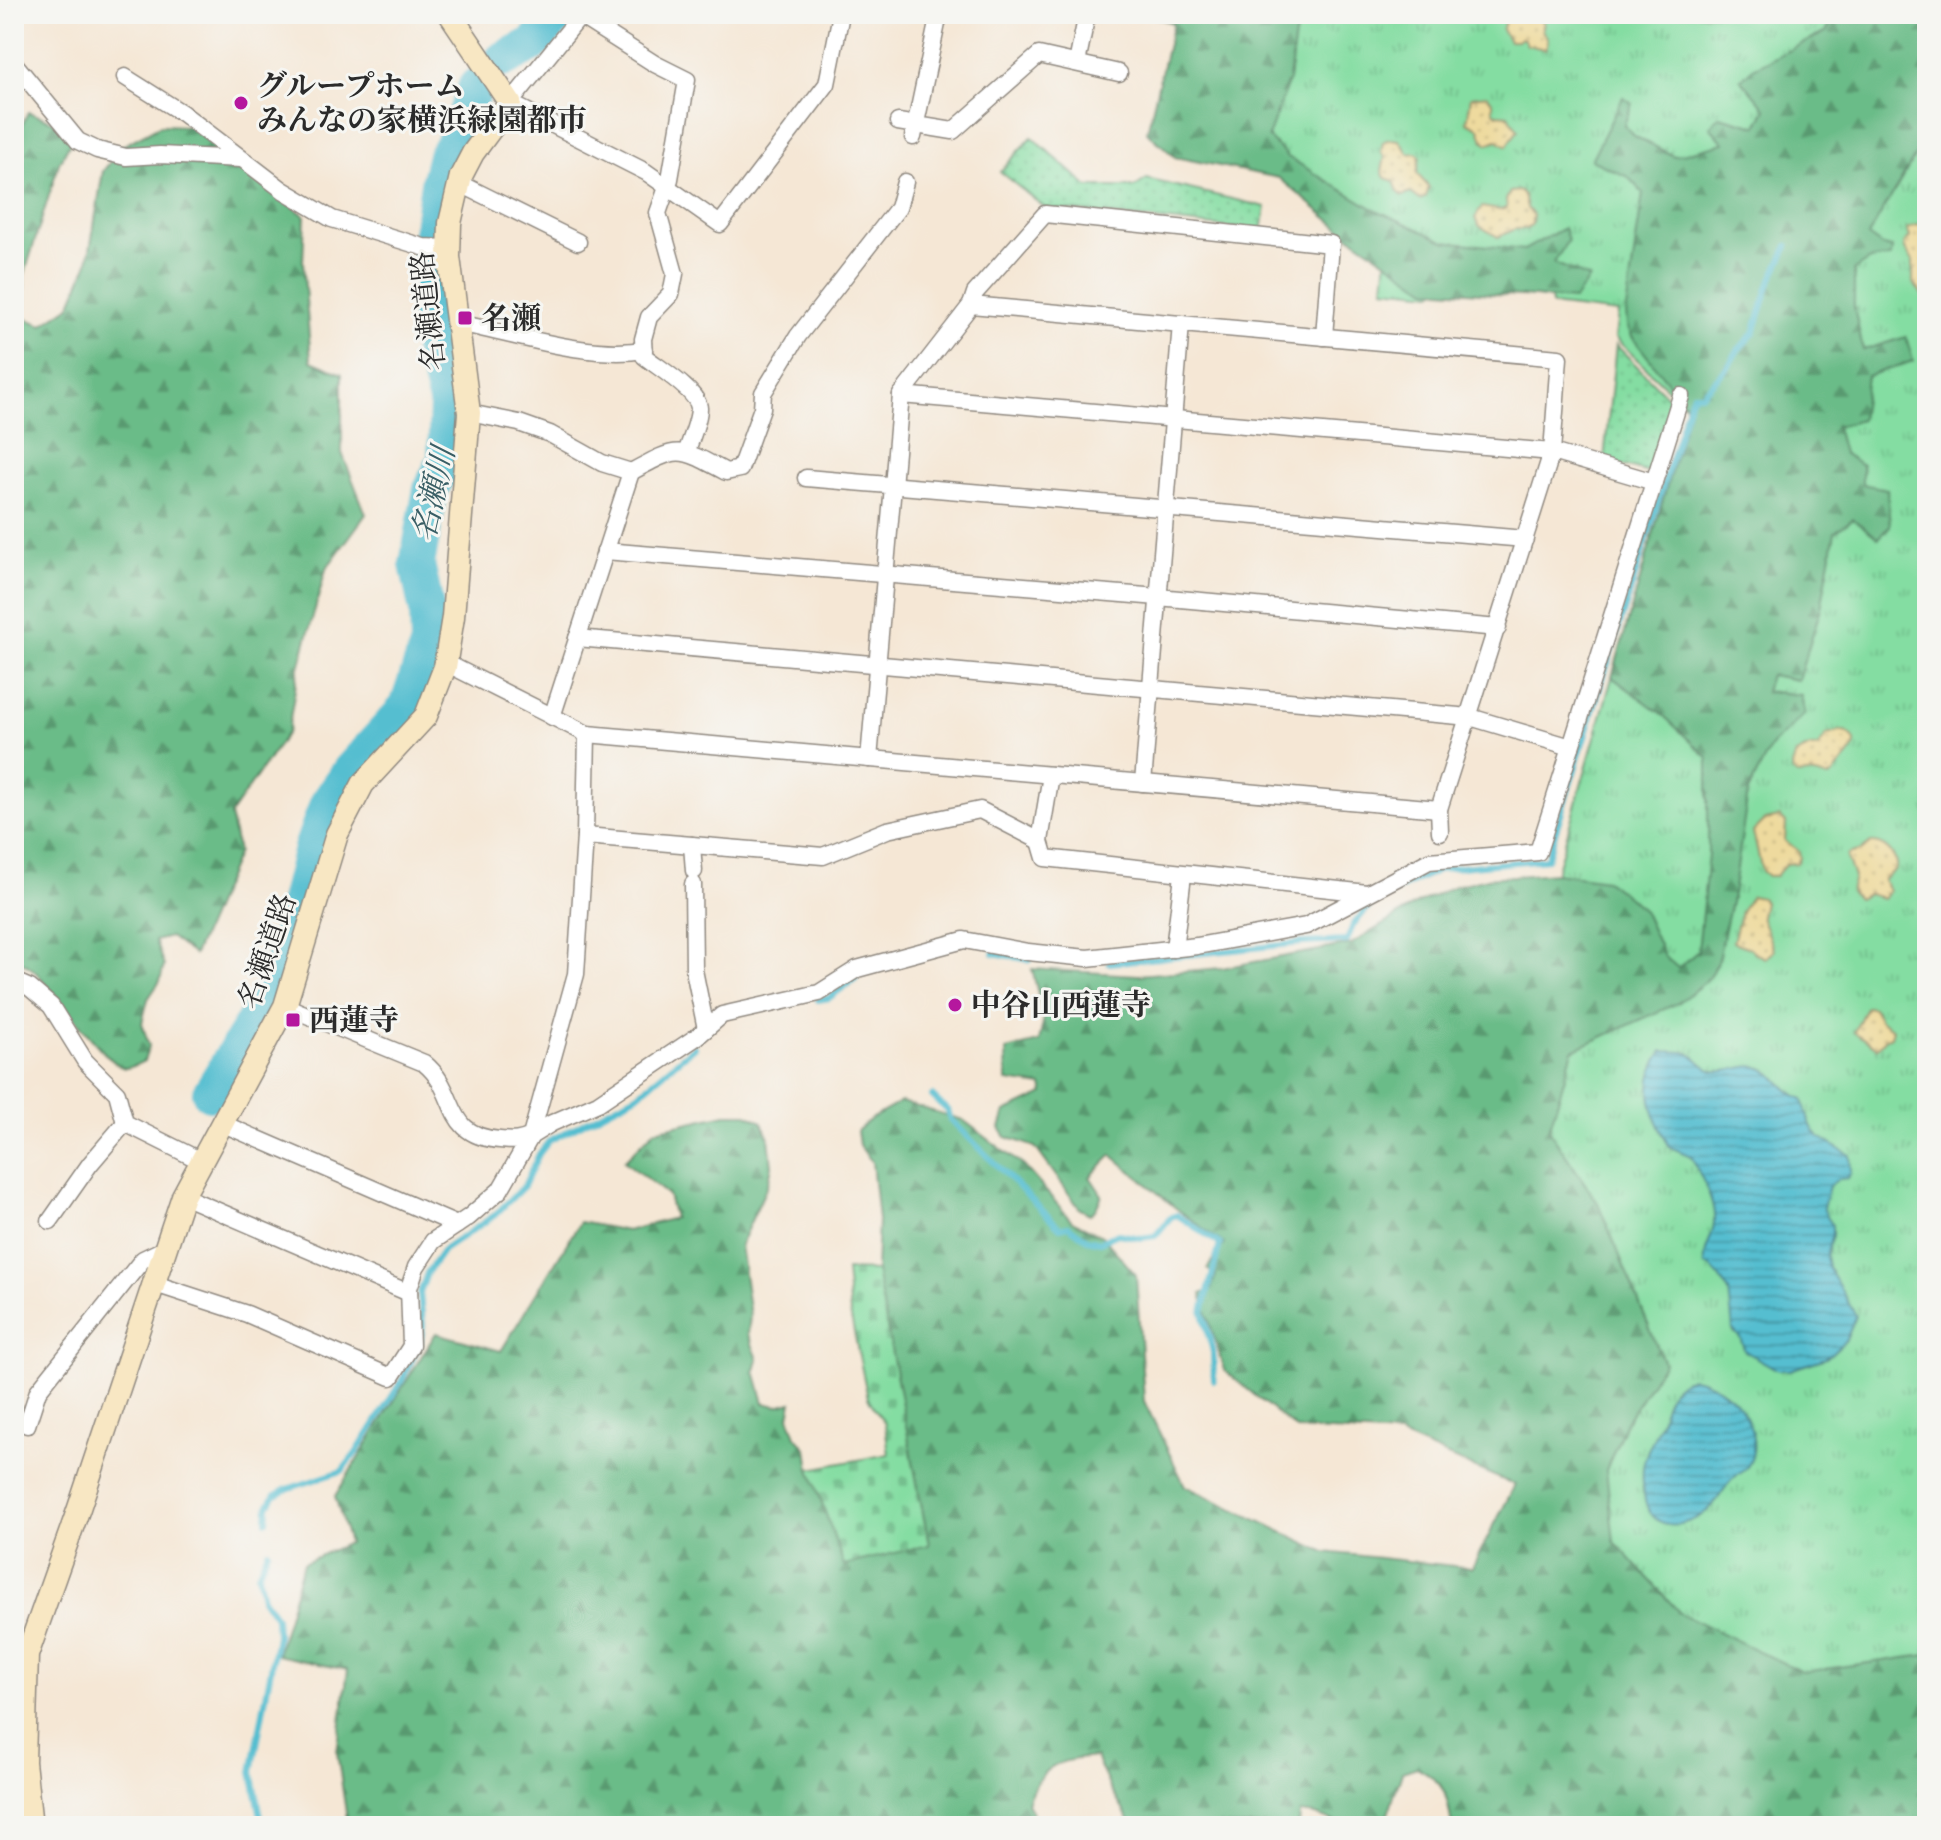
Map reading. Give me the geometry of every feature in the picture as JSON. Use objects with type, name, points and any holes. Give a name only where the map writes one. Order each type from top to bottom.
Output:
[{"type":"street","points":[[457,18],[510,103],[646,172],[720,224],[826,93],[841,14]]},
{"type":"street","points":[[914,131],[939,14]]},
{"type":"street","points":[[1077,63],[1087,14]]},
{"type":"street","points":[[510,103],[581,15],[655,64],[687,80],[670,179],[658,213],[675,274],[671,294],[649,317],[643,339],[644,356],[667,372],[697,402],[699,410],[687,451]]},
{"type":"street","points":[[898,122],[914,131],[953,131],[1039,55],[1119,73]]},
{"type":"street","points":[[14,63],[78,141],[97,150],[126,157],[160,155],[242,160]]},
{"type":"street","points":[[125,77],[182,113],[283,190],[332,219],[436,248]]},
{"type":"street","name":"名瀬道路","points":[[31,1826],[24,1762],[20,1656],[155,1284],[183,1196],[285,1006],[337,834],[363,784],[426,716],[446,663],[453,617],[469,413],[457,323],[436,248],[450,223],[459,183],[473,153],[510,103]]},
{"type":"street","points":[[552,717],[631,472],[667,452],[687,451],[726,472],[744,470],[762,408],[763,393],[798,336],[898,208],[905,182]]},
{"type":"street","points":[[459,183],[578,242]]},
{"type":"street","points":[[869,759],[901,395],[971,305],[975,293],[1045,214],[1331,244],[1324,337]]},
{"type":"street","points":[[971,305],[1559,358],[1552,452],[1439,809],[1440,832]]},
{"type":"street","points":[[457,323],[595,351],[624,353],[644,350]]},
{"type":"street","points":[[1143,783],[1181,324]]},
{"type":"street","points":[[901,395],[1552,452],[1654,482]]},
{"type":"street","points":[[285,1006],[424,1063],[437,1073],[460,1124],[473,1135],[520,1142],[552,1123],[598,1103],[722,1015],[819,993],[857,969],[964,940],[1028,952],[1087,958],[1174,949],[1306,926],[1440,855],[1538,852],[1681,396]]},
{"type":"street","points":[[469,413],[519,423],[550,434],[602,463],[631,472]]},
{"type":"street","points":[[806,478],[1525,539]]},
{"type":"street","points":[[605,551],[1498,628]]},
{"type":"street","points":[[577,638],[1470,717],[1571,747]]},
{"type":"street","points":[[446,663],[587,734],[1439,809]]},
{"type":"street","points":[[155,1284],[247,1314],[391,1377],[411,1346],[409,1293],[416,1267],[433,1241],[500,1190],[531,1136],[576,974],[585,836],[587,734]]},
{"type":"street","points":[[1051,775],[1040,841],[1045,858],[1369,893]]},
{"type":"street","points":[[585,836],[823,856],[887,830],[980,810],[1040,841]]},
{"type":"street","points":[[692,845],[694,970],[706,1029]]},
{"type":"street","points":[[1174,949],[1183,875]]},
{"type":"street","points":[[14,981],[30,988],[51,1006],[85,1061],[117,1093],[125,1123],[201,1161]]},
{"type":"street","points":[[50,1221],[90,1164],[125,1123]]},
{"type":"street","points":[[221,1123],[457,1225]]},
{"type":"street","points":[[183,1196],[409,1293]]},
{"type":"street","points":[[27,1425],[38,1391],[143,1259],[166,1248]]},
{"type":"green space","points":[[1145,14],[1305,14],[1295,35],[1289,80],[1268,137],[1288,157],[1374,209],[1444,241],[1524,250],[1564,228],[1568,240],[1554,263],[1589,278],[1574,300],[1427,289],[1347,234],[1279,178],[1175,157],[1147,132],[1173,23]]},
{"type":"green space","points":[[1203,14],[1927,14],[1927,1720],[1616,1605],[1473,1000],[1556,873],[1689,409],[1615,338],[1618,313],[1551,305],[1551,299],[1443,283],[1433,293],[1384,288],[1388,245],[1278,166]]},
{"type":"green space","points":[[1837,14],[1927,14],[1927,136],[1868,236],[1882,246],[1892,248],[1891,257],[1871,260],[1854,270],[1854,307],[1863,350],[1906,337],[1913,361],[1867,376],[1861,420],[1836,427],[1843,453],[1862,465],[1862,484],[1887,489],[1890,526],[1878,538],[1853,519],[1835,532],[1821,608],[1798,680],[1770,675],[1765,691],[1801,695],[1805,714],[1771,746],[1748,792],[1734,889],[1717,964],[1705,982],[1678,1003],[1573,1050],[1549,1130],[1598,1203],[1664,1363],[1626,1422],[1606,1470],[1614,1541],[1680,1613],[1802,1672],[1927,1655],[1927,1826],[1452,1826],[1440,1784],[1417,1767],[1402,1772],[1384,1826],[1345,1826],[1316,1815],[1300,1813],[1299,1826],[1188,1826],[1154,1820],[1155,1826],[1133,1826],[1096,1757],[1060,1763],[1038,1780],[1027,1803],[1039,1826],[348,1826],[337,1752],[348,1670],[277,1655],[303,1563],[349,1543],[335,1496],[436,1333],[501,1351],[580,1222],[627,1231],[674,1218],[668,1195],[624,1161],[655,1130],[726,1114],[747,1114],[762,1122],[769,1138],[772,1166],[768,1184],[740,1245],[750,1316],[748,1334],[758,1359],[755,1371],[764,1403],[777,1406],[792,1402],[789,1416],[796,1436],[807,1449],[810,1469],[844,1565],[929,1544],[876,1271],[878,1220],[872,1162],[859,1145],[857,1131],[872,1118],[901,1102],[963,1120],[1024,1166],[1072,1221],[1102,1236],[1136,1275],[1144,1401],[1185,1486],[1325,1552],[1472,1568],[1515,1485],[1399,1435],[1296,1429],[1224,1370],[1201,1294],[1211,1290],[1216,1275],[1207,1269],[1224,1244],[1112,1155],[1090,1177],[1102,1195],[1096,1209],[1090,1214],[1080,1209],[1035,1147],[1006,1137],[1000,1128],[1005,1112],[1044,1094],[1042,1086],[1007,1081],[1006,1050],[1039,1042],[1044,1018],[1032,969],[1138,975],[1222,968],[1351,944],[1415,905],[1455,886],[1487,878],[1556,873],[1606,880],[1642,908],[1664,956],[1678,968],[1698,951],[1708,855],[1708,758],[1663,715],[1612,677],[1689,409],[1632,337],[1627,325],[1626,310],[1643,193],[1628,177],[1591,160],[1623,97],[1632,103],[1624,125],[1634,136],[1674,156],[1724,143],[1710,127],[1719,116],[1757,126],[1766,109],[1741,79],[1753,68],[1826,32]]},
{"type":"green space","points":[[28,112],[77,130],[59,163],[24,276],[25,318],[42,325],[70,306],[88,263],[103,171],[124,145],[161,125],[187,126],[305,216],[303,262],[311,361],[342,374],[342,453],[366,514],[326,569],[298,671],[288,731],[230,815],[238,852],[194,955],[170,937],[155,941],[164,966],[160,981],[148,999],[142,1023],[149,1046],[144,1061],[126,1068],[106,1054],[40,977],[14,959],[14,142]]},
{"type":"green space","points":[[1032,137],[1088,187],[1135,187],[1147,179],[1266,207],[1262,231],[1045,208],[1000,172]]},
{"type":"green space","points":[[1616,345],[1671,400],[1649,473],[1604,460]]},
{"type":"green space","points":[[846,1270],[876,1271],[929,1545],[844,1565],[810,1469],[889,1454],[885,1424],[868,1398],[850,1313]]},
{"type":"sand","points":[[1503,14],[1534,15],[1544,22],[1542,31],[1548,41],[1545,49],[1527,45],[1521,38],[1509,41],[1502,30],[1505,22]]},
{"type":"sand","points":[[1487,95],[1493,102],[1493,110],[1497,114],[1508,115],[1518,130],[1507,146],[1497,140],[1488,144],[1479,128],[1467,122],[1471,97]]},
{"type":"sand","points":[[1399,140],[1409,154],[1420,156],[1417,174],[1429,187],[1426,197],[1420,200],[1411,193],[1403,196],[1394,181],[1385,178],[1382,171],[1385,157],[1381,152],[1383,142]]},
{"type":"sand","points":[[1519,191],[1533,215],[1532,224],[1527,229],[1515,229],[1498,237],[1478,225],[1475,218],[1482,207],[1507,208],[1506,200],[1510,192]]},
{"type":"sand","points":[[1917,225],[1927,226],[1927,300],[1913,283],[1913,261],[1904,244],[1910,237],[1907,229]]},
{"type":"sand","points":[[1841,731],[1855,740],[1855,746],[1834,774],[1829,778],[1793,772],[1796,754],[1810,747],[1818,747],[1827,735]]},
{"type":"sand","points":[[1780,817],[1786,823],[1785,841],[1799,851],[1800,858],[1797,863],[1785,864],[1776,876],[1768,876],[1762,871],[1753,832],[1765,820]]},
{"type":"sand","points":[[1871,843],[1889,851],[1895,859],[1896,869],[1883,880],[1889,890],[1883,898],[1868,894],[1857,899],[1850,891],[1854,877],[1848,854],[1862,850]]},
{"type":"sand","points":[[1751,896],[1764,902],[1761,916],[1774,951],[1765,958],[1733,942],[1741,911]]},
{"type":"sand","points":[[1866,1007],[1873,1008],[1880,1020],[1893,1029],[1891,1036],[1877,1048],[1854,1032]]},
{"type":"water","points":[[1663,1051],[1688,1053],[1714,1071],[1751,1066],[1764,1069],[1803,1099],[1818,1135],[1850,1155],[1851,1172],[1848,1178],[1838,1179],[1829,1186],[1823,1208],[1832,1225],[1826,1256],[1828,1267],[1856,1316],[1846,1340],[1826,1358],[1790,1370],[1778,1370],[1745,1351],[1733,1330],[1729,1291],[1711,1267],[1705,1265],[1705,1253],[1714,1222],[1710,1197],[1691,1156],[1670,1147],[1653,1111],[1652,1075]]},
{"type":"water","points":[[1692,1378],[1712,1384],[1736,1402],[1751,1428],[1753,1449],[1747,1467],[1731,1481],[1714,1505],[1697,1518],[1667,1524],[1652,1515],[1647,1506],[1644,1464],[1669,1395],[1678,1384]]},
{"type":"waterway","name":"名瀬川","points":[[502,60],[533,44],[560,14]]},
{"type":"waterway","name":"名瀬川","points":[[210,1093],[278,981],[311,849],[327,804],[350,770],[407,707],[428,644],[427,611],[417,564],[431,489],[445,460],[447,405],[429,336],[430,239],[445,156],[457,136],[476,86]]},
{"type":"waterway","points":[[1109,963],[1347,941],[1353,925],[1373,902],[1440,869],[1547,859],[1689,402],[1693,394],[1702,394],[1728,367],[1754,333],[1769,285],[1788,246]]},
{"type":"waterway","points":[[994,953],[1030,960]]},
{"type":"waterway","points":[[818,1000],[829,998],[856,978]]},
{"type":"waterway","points":[[267,1521],[268,1506],[274,1496],[342,1471],[356,1453],[401,1382],[420,1344],[423,1325],[420,1293],[427,1273],[443,1250],[495,1215],[524,1186],[539,1154],[549,1141],[637,1095],[694,1047]]},
{"type":"waterway","points":[[932,1096],[948,1111],[951,1120],[1060,1228],[1068,1226],[1087,1239],[1100,1242],[1118,1234],[1141,1238],[1155,1236],[1171,1217],[1177,1215],[1220,1244],[1203,1312],[1213,1352],[1214,1380]]},
{"type":"waterway","points":[[263,1826],[252,1772],[277,1636],[276,1617],[263,1598],[258,1574],[268,1551]]},
{"type":"place","name":"グループホーム みんなの家横浜緑園都市","points":[[241,103]]},
{"type":"place","name":"名瀬","points":[[465,318]]},
{"type":"place","name":"中谷山西蓮寺","points":[[955,1005]]},
{"type":"place","name":"西蓮寺","points":[[293,1020]]}]
